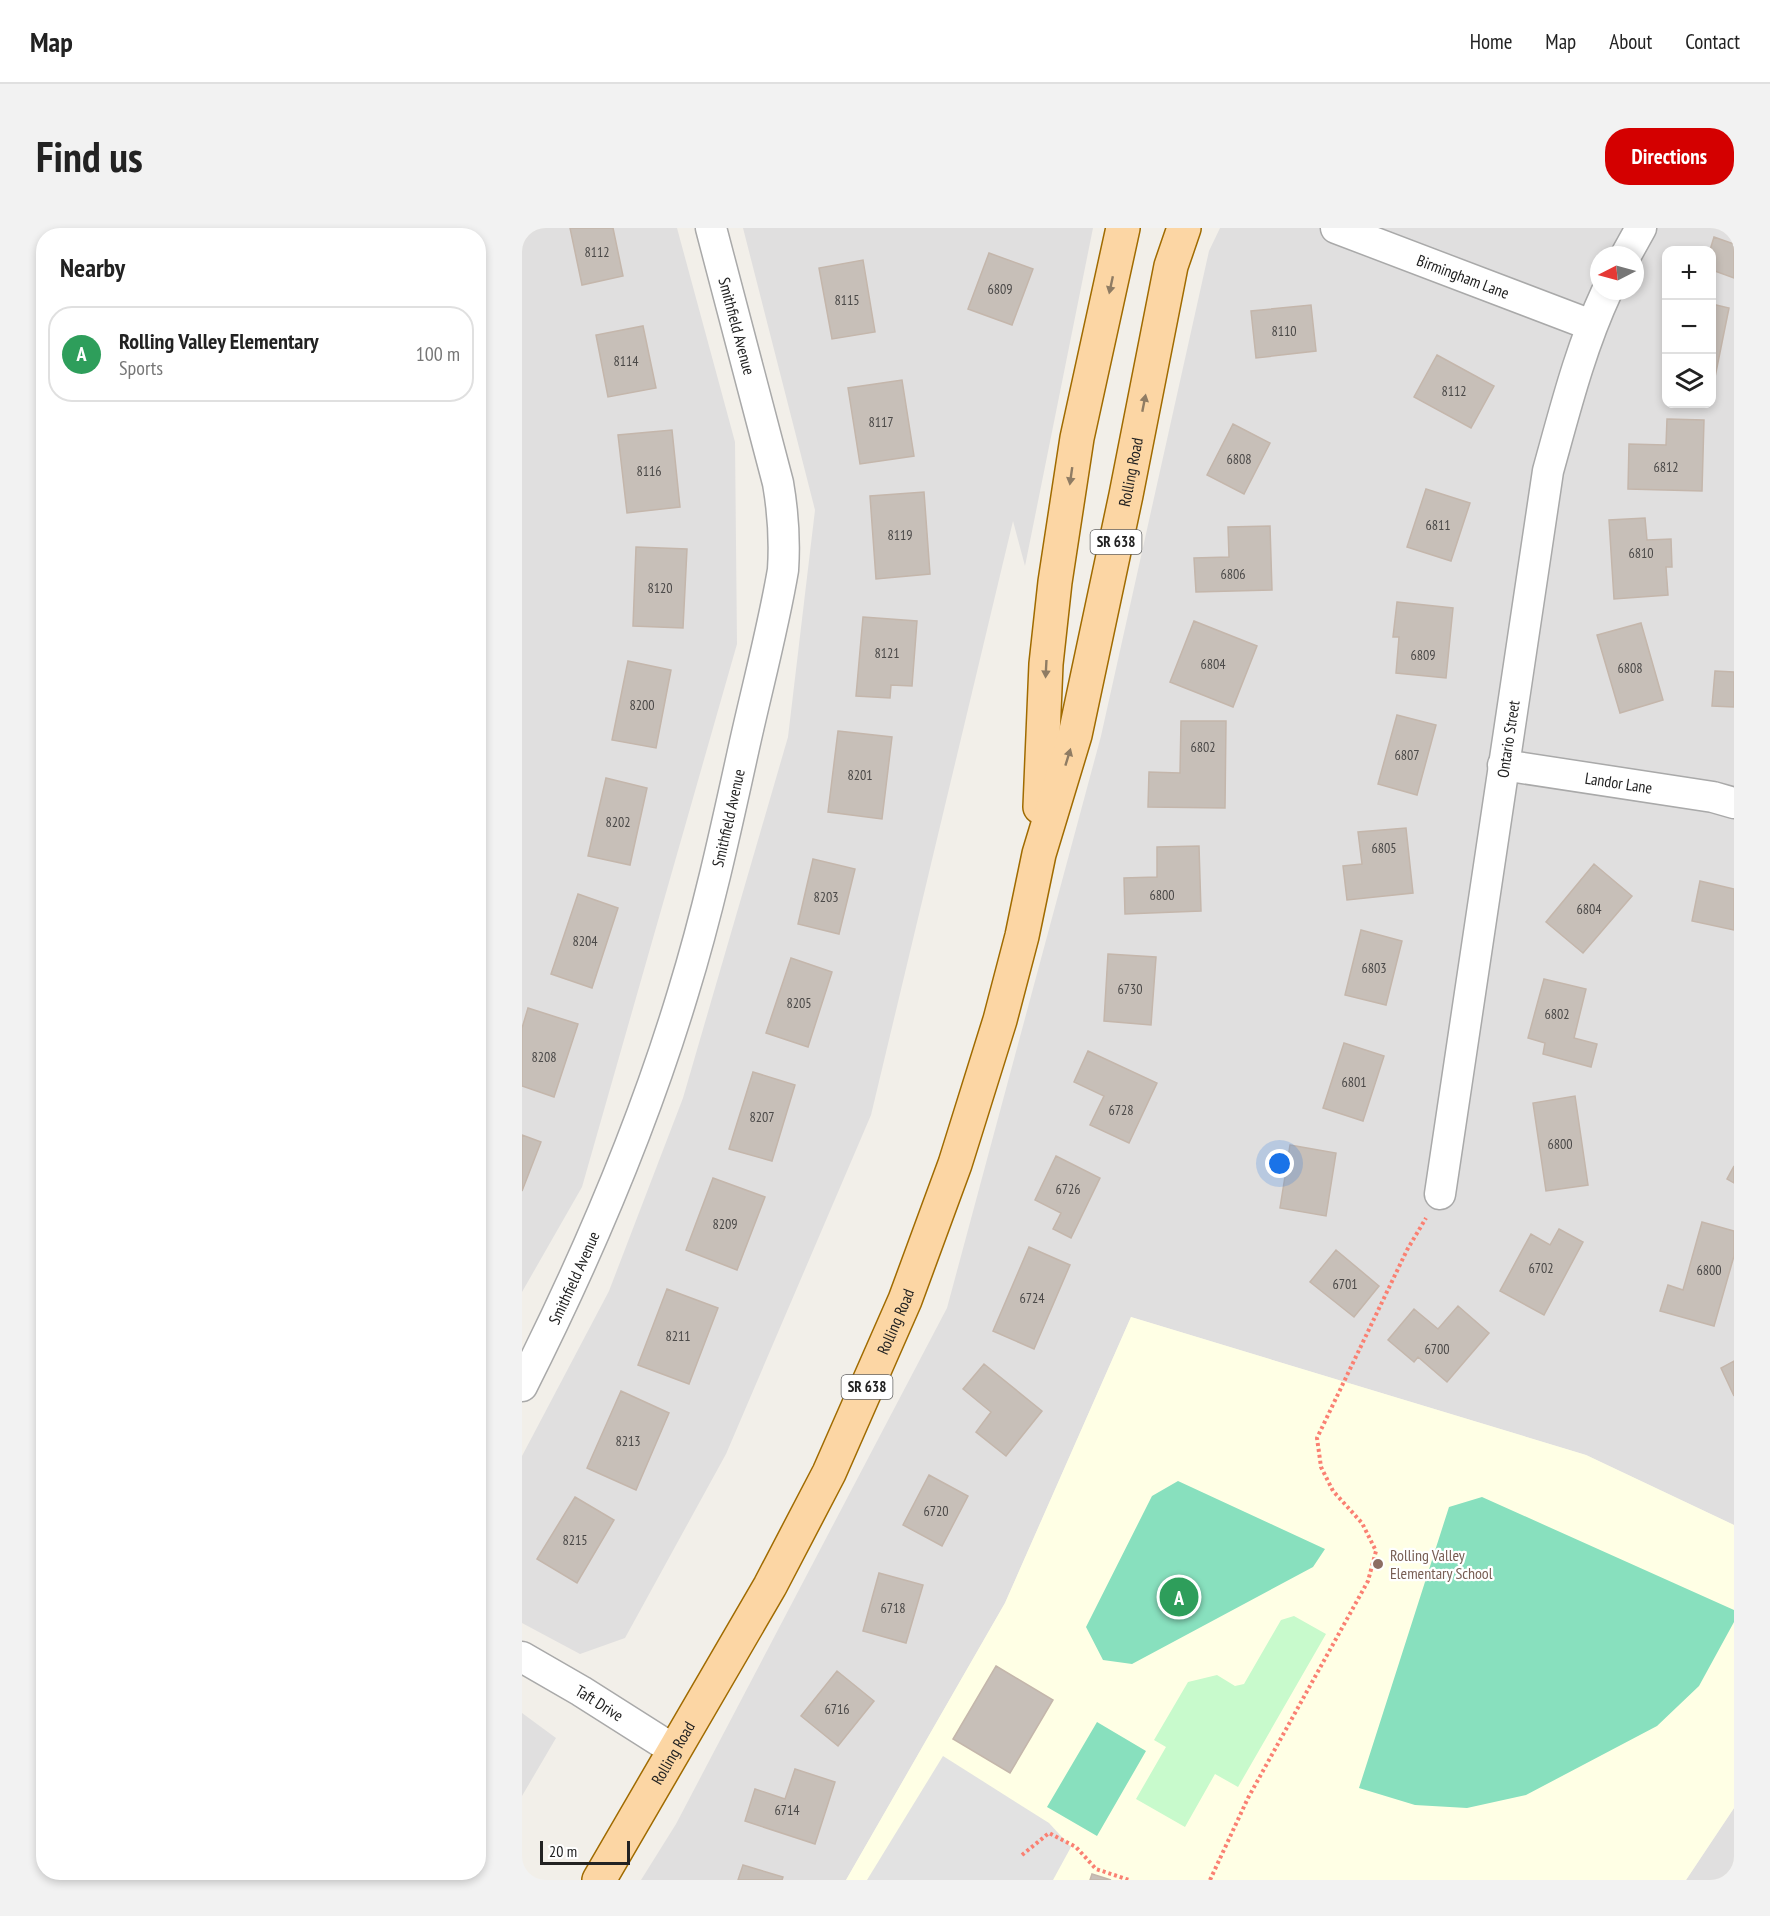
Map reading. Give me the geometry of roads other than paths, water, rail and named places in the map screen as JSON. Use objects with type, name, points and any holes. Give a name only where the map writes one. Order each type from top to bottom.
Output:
[{"type":"main road","name":"Rolling Road","points":[[1039,854],[1046,664],[1055,582],[1077,438],[1123,228]]},
{"type":"main road","name":"Rolling Road","points":[[598,1880],[770,1586],[829,1473],[905,1300],[955,1164],[1000,1020],[1022,936],[1039,854],[1075,735],[1126,495],[1171,266],[1184,228]]},
{"type":"street","name":"Smithfield Avenue","points":[[522,1386],[562,1307],[613,1191],[650,1094],[684,993],[712,891],[781,578],[784,544],[783,513],[778,483],[711,228]]},
{"type":"street","name":"Birmingham Lane","points":[[1336,228],[1591,325]]},
{"type":"street","points":[[1631,246],[1641,228]]},
{"type":"street","name":"Ontario Street","points":[[1440,1194],[1548,471],[1572,382],[1591,325],[1603,300]]},
{"type":"street","name":"Landor Lane","points":[[1503,765],[1713,797],[1734,803]]},
{"type":"street","name":"Taft Drive","points":[[522,1657],[675,1750]]},
{"type":"place","name":"Rolling Valley Elementary School","points":[[1378,1564]]},
{"type":"place","name":"Rolling Valley Elementary","points":[[1179,1597]]}]
